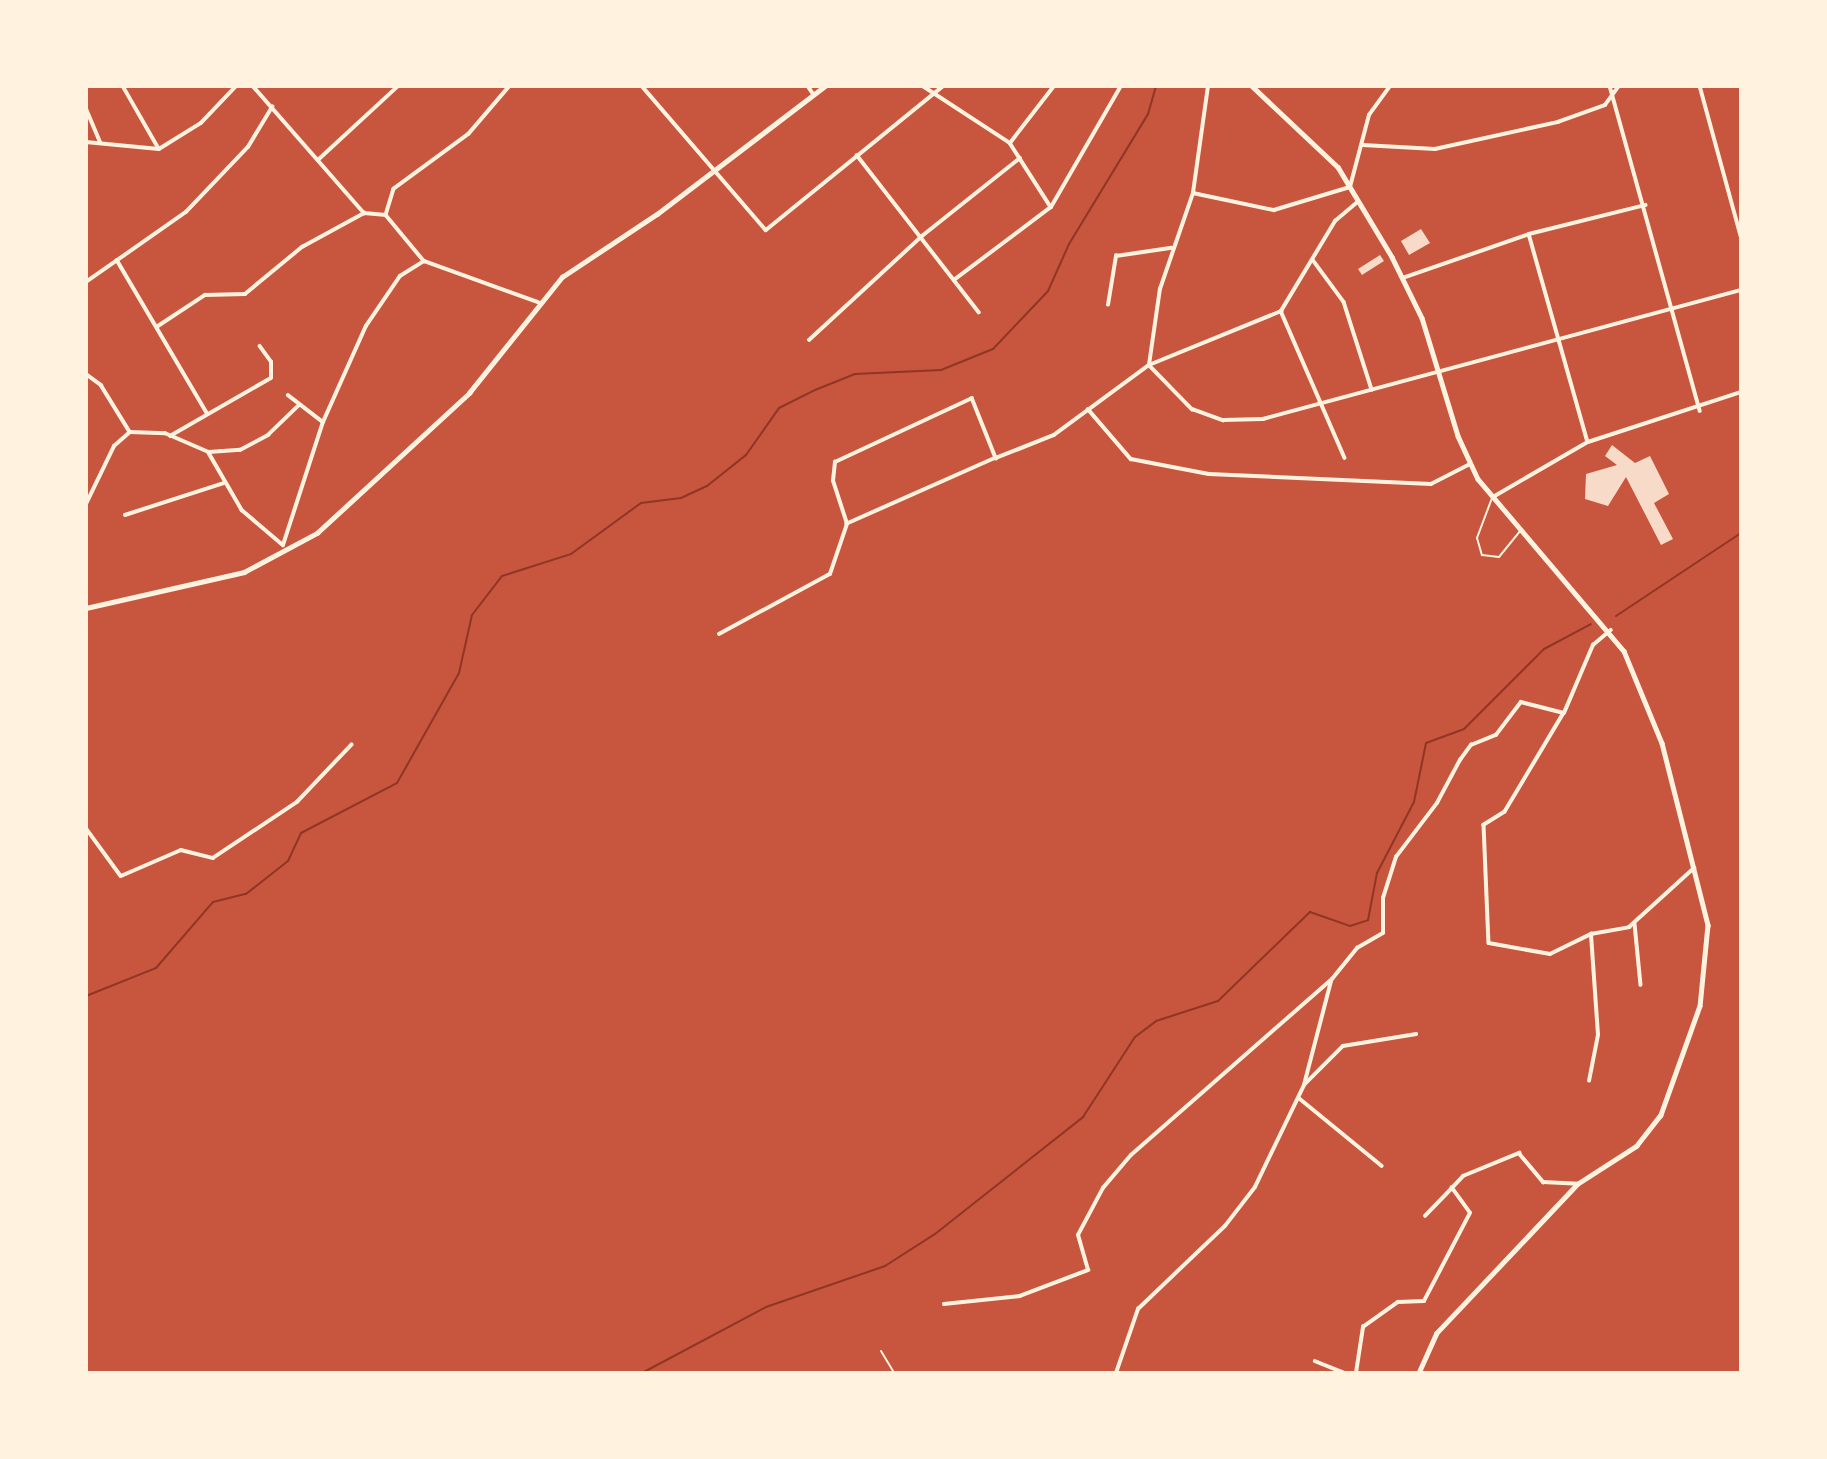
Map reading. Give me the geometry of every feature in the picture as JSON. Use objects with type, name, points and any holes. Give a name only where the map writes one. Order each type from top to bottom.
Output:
[{"type":"street","points":[[123,86],[159,149]]},
{"type":"street","points":[[86,142],[159,149],[201,123],[236,86]]},
{"type":"street","points":[[253,86],[364,213]]},
{"type":"street","points":[[319,159],[398,86]]},
{"type":"street","points":[[386,215],[394,190],[469,134],[510,86]]},
{"type":"street","points":[[642,86],[766,230],[943,86]]},
{"type":"street","points":[[808,86],[814,94]]},
{"type":"street","points":[[86,608],[221,579],[286,554],[469,393],[538,302],[603,247],[714,172],[825,86]]},
{"type":"street","points":[[923,86],[1010,143],[1051,207]]},
{"type":"street","points":[[1010,143],[1055,86]]},
{"type":"street","points":[[954,280],[1051,207],[1122,86]]},
{"type":"street","points":[[1149,365],[1171,248],[1193,193],[1208,86]]},
{"type":"street","points":[[1252,86],[1338,167],[1403,278],[1441,372],[1470,464],[1493,497],[1611,630],[1662,743],[1708,925],[1707,966],[1673,1086],[1637,1146],[1578,1184],[1437,1333],[1419,1373]]},
{"type":"street","points":[[1350,187],[1369,115],[1390,86]]},
{"type":"street","points":[[1610,86],[1700,411]]},
{"type":"street","points":[[1363,145],[1435,149],[1558,122],[1605,105],[1619,86]]},
{"type":"street","points":[[1700,86],[1741,236]]},
{"type":"street","points":[[86,282],[186,212],[248,147],[272,107]]},
{"type":"street","points":[[86,108],[101,142]]},
{"type":"street","points":[[857,155],[979,312]]},
{"type":"street","points":[[808,340],[922,236],[1020,158]]},
{"type":"street","points":[[1193,193],[1274,209],[1350,187]]},
{"type":"street","points":[[847,524],[1054,435],[1149,365],[1281,311],[1335,221],[1357,202]]},
{"type":"street","points":[[1403,278],[1529,234],[1645,205]]},
{"type":"street","points":[[158,326],[205,295],[245,295],[310,242],[364,213],[386,215],[424,261],[538,302]]},
{"type":"street","points":[[1529,234],[1588,442]]},
{"type":"street","points":[[1108,305],[1116,256],[1171,248]]},
{"type":"street","points":[[117,260],[207,413]]},
{"type":"street","points":[[1313,260],[1344,302],[1372,390]]},
{"type":"street","points":[[283,545],[323,422],[379,302],[400,276],[424,261]]},
{"type":"street","points":[[1149,365],[1180,401],[1223,420],[1263,419],[1673,306],[1741,290]]},
{"type":"street","points":[[1281,311],[1317,404],[1345,458]]},
{"type":"street","points":[[170,436],[271,378],[271,362],[260,347]]},
{"type":"street","points":[[86,374],[101,385],[130,432]]},
{"type":"street","points":[[1493,497],[1588,442],[1700,411],[1741,392]]},
{"type":"street","points":[[288,395],[298,406],[323,422]]},
{"type":"street","points":[[719,634],[830,574],[847,524],[833,481],[835,462],[972,398],[996,458]]},
{"type":"street","points":[[86,504],[114,446],[130,432],[170,436],[209,452],[250,447],[298,406]]},
{"type":"street","points":[[1088,409],[1131,459],[1209,474],[1431,484],[1470,464]]},
{"type":"street","points":[[209,452],[224,483],[242,510],[283,545],[286,554]]},
{"type":"street","points":[[125,515],[224,483]]},
{"type":"street","points":[[1611,630],[1593,645],[1563,713],[1505,812],[1484,825],[1488,937],[1494,946],[1550,954],[1591,934],[1634,924],[1695,867]]},
{"type":"street","points":[[944,1304],[1020,1296],[1088,1270],[1078,1235],[1103,1188],[1131,1155],[1332,979],[1357,948],[1383,933],[1383,898],[1396,857],[1471,745],[1488,743],[1521,702],[1563,713]]},
{"type":"street","points":[[86,828],[117,874],[181,850],[219,856],[297,802],[351,745]]},
{"type":"street","points":[[1634,924],[1641,985]]},
{"type":"street","points":[[1589,1081],[1598,1035],[1591,934]]},
{"type":"street","points":[[1116,1373],[1138,1309],[1236,1215],[1299,1098],[1332,979]]},
{"type":"street","points":[[1304,1085],[1343,1046],[1416,1034]]},
{"type":"street","points":[[1299,1098],[1382,1166]]},
{"type":"street","points":[[1425,1216],[1476,1167],[1508,1152],[1529,1158],[1543,1182],[1578,1184]]},
{"type":"street","points":[[1356,1373],[1363,1326],[1398,1302],[1421,1304],[1454,1245],[1470,1207],[1452,1188]]},
{"type":"street","points":[[1315,1361],[1345,1373]]},
{"type":"lane","points":[[1493,497],[1477,538],[1482,555],[1499,556],[1522,529]]},
{"type":"lane","points":[[881,1351],[894,1373]]},
{"type":"building","points":[[1421,229],[1430,243],[1409,255],[1401,241]]},
{"type":"building","points":[[1380,255],[1384,261],[1362,275],[1358,269]]},
{"type":"building","points":[[1612,445],[1635,463],[1650,456],[1669,494],[1654,503],[1673,539],[1661,545],[1626,477],[1608,506],[1585,499],[1586,474],[1617,465],[1605,456]]},
{"type":"waterway","points":[[86,996],[156,968],[213,902],[246,894],[288,861],[301,833],[397,783],[459,673],[472,615],[502,576],[571,554],[641,503],[681,498],[707,486],[746,455],[779,408],[815,390],[855,374],[941,370],[993,349],[1048,291],[1069,244],[1148,114],[1156,86]]},
{"type":"waterway","points":[[1616,616],[1741,533]]},
{"type":"waterway","points":[[642,1373],[766,1307],[885,1266],[935,1234],[1083,1117],[1135,1037],[1156,1021],[1218,1001],[1310,912],[1350,926],[1368,920],[1377,873],[1414,802],[1426,743],[1464,729],[1544,649],[1591,624]]}]
